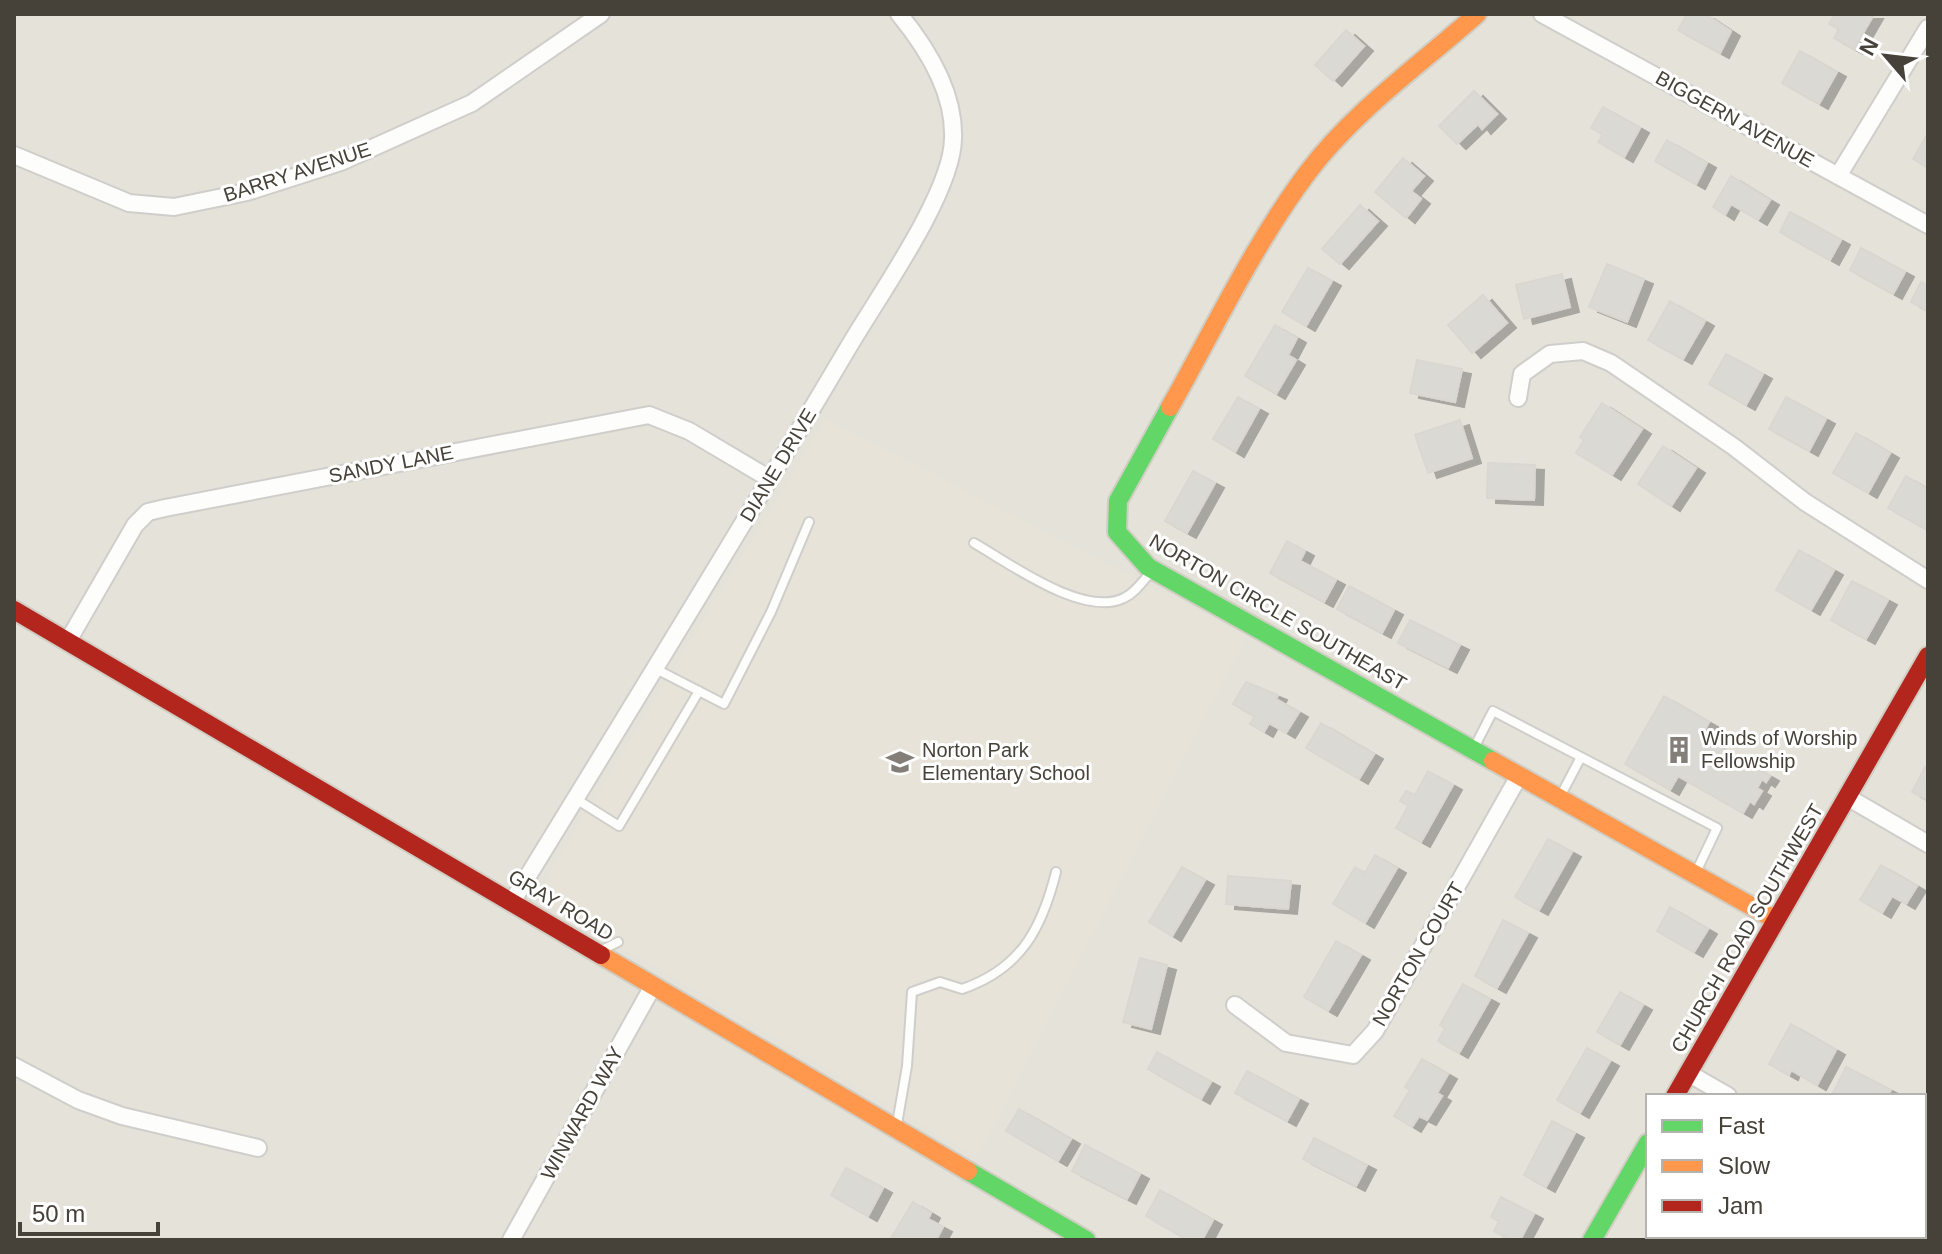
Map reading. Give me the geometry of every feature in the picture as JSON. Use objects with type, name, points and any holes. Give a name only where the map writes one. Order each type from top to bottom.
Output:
[{"type":"street","name":"BARRY AVENUE","points":[[14,155],[129,203],[174,207],[247,192],[341,162],[472,103],[601,14]]},
{"type":"street","name":"NORTON CIRCLE SOUTHEAST","points":[[1477,14],[1337,138],[1300,184],[1254,256],[1118,501],[1117,532],[1133,554],[1153,570],[1776,920]]},
{"type":"street","name":"BIGGERN AVENUE","points":[[1542,14],[1928,225]]},
{"type":"street","name":"DIANE DRIVE","points":[[512,902],[770,479],[914,237],[946,174],[953,139],[947,98],[930,57],[904,16]]},
{"type":"street","points":[[1838,176],[1928,28]]},
{"type":"street","points":[[1518,398],[1522,374],[1550,354],[1583,351],[1597,357],[1734,447],[1805,502],[1928,580]]},
{"type":"street","name":"SANDY LANE","points":[[68,641],[135,525],[148,512],[165,508],[649,415],[689,431],[770,479]]},
{"type":"street","name":"GRAY ROAD","points":[[14,610],[1086,1240]]},
{"type":"street","name":"CHURCH ROAD SOUTHWEST","points":[[1676,1094],[1928,656]]},
{"type":"street","name":"NORTON COURT","points":[[1235,1005],[1286,1043],[1353,1055],[1375,1031],[1519,776]]},
{"type":"street","points":[[1849,798],[1928,844]]},
{"type":"street","name":"WINWARD WAY","points":[[511,1240],[653,986]]},
{"type":"street","points":[[14,1066],[78,1100],[122,1116],[258,1148]]},
{"type":"street","points":[[1688,1073],[1725,1094]]},
{"type":"street","points":[[1592,1240],[1646,1146]]},
{"type":"lane","points":[[656,669],[724,704],[771,612],[809,522]]},
{"type":"lane","points":[[974,543],[1053,588],[1092,602],[1106,603],[1124,598],[1153,570]]},
{"type":"lane","points":[[576,799],[619,826],[699,691]]},
{"type":"lane","points":[[1474,748],[1493,711],[1717,828],[1695,875]]},
{"type":"lane","points":[[1559,798],[1581,757]]},
{"type":"lane","points":[[896,1128],[907,1066],[912,992],[940,982],[962,989],[1002,972],[1017,956],[1046,911],[1056,872]]},
{"type":"lane","points":[[597,952],[618,942]]},
{"type":"shaded area","points":[[14,14],[1928,14],[1928,1240],[14,1240]]},
{"type":"shaded area","name":"Norton Park Elementary School","points":[[826,419],[1247,636],[977,1158],[541,899],[541,888]]},
{"type":"building","points":[[1687,14],[1705,14],[1731,31],[1720,53],[1678,30]]},
{"type":"building","points":[[1835,14],[1874,14],[1854,49],[1834,38],[1839,29],[1829,24]]},
{"type":"building","points":[[1346,30],[1364,46],[1333,81],[1315,65]]},
{"type":"building","points":[[1800,51],[1837,72],[1819,104],[1782,83]]},
{"type":"building","points":[[1474,91],[1497,114],[1482,129],[1478,124],[1457,144],[1439,126]]},
{"type":"building","points":[[1603,107],[1640,128],[1624,157],[1598,142],[1603,135],[1591,128]]},
{"type":"building","points":[[1928,133],[1928,168],[1913,159]]},
{"type":"building","points":[[1667,140],[1707,163],[1696,184],[1655,161]]},
{"type":"building","points":[[1403,158],[1424,176],[1411,191],[1421,199],[1406,218],[1375,192]]},
{"type":"building","points":[[1731,176],[1770,200],[1758,220],[1731,204],[1725,215],[1713,207]]},
{"type":"building","points":[[1360,205],[1378,221],[1340,264],[1322,249]]},
{"type":"building","points":[[1790,212],[1841,240],[1830,260],[1780,232]]},
{"type":"building","points":[[1861,248],[1905,272],[1893,294],[1850,270]]},
{"type":"building","points":[[1607,264],[1644,279],[1627,322],[1589,307]]},
{"type":"building","points":[[1308,268],[1332,281],[1306,326],[1282,312]]},
{"type":"building","points":[[1562,274],[1570,307],[1524,319],[1516,285]]},
{"type":"building","points":[[1921,282],[1928,286],[1928,311],[1911,302]]},
{"type":"building","points":[[1483,295],[1507,323],[1472,353],[1448,325]]},
{"type":"building","points":[[1670,301],[1705,321],[1683,359],[1648,340]]},
{"type":"building","points":[[1275,325],[1297,338],[1288,355],[1296,360],[1276,394],[1245,376]]},
{"type":"building","points":[[1726,354],[1763,374],[1746,405],[1709,384]]},
{"type":"building","points":[[1417,360],[1462,369],[1455,402],[1410,393]]},
{"type":"building","points":[[1238,397],[1259,409],[1235,452],[1213,439]]},
{"type":"building","points":[[1786,397],[1826,419],[1809,451],[1769,429]]},
{"type":"building","points":[[1602,403],[1642,429],[1612,475],[1576,453],[1584,440],[1580,437]]},
{"type":"building","points":[[1460,420],[1472,458],[1428,473],[1415,435]]},
{"type":"building","points":[[1856,433],[1890,453],[1868,493],[1833,473]]},
{"type":"building","points":[[1663,446],[1696,468],[1671,506],[1638,484]]},
{"type":"building","points":[[1488,463],[1535,465],[1534,500],[1487,498]]},
{"type":"building","points":[[1193,471],[1215,483],[1187,533],[1165,521]]},
{"type":"building","points":[[1906,476],[1928,489],[1928,530],[1888,508]]},
{"type":"building","points":[[1287,541],[1305,551],[1300,561],[1336,580],[1324,602],[1270,573]]},
{"type":"building","points":[[1799,550],[1834,570],[1811,610],[1776,590]]},
{"type":"building","points":[[1852,581],[1888,600],[1866,639],[1831,620]]},
{"type":"building","points":[[1349,586],[1394,610],[1382,633],[1337,609]]},
{"type":"building","points":[[1410,620],[1460,645],[1448,668],[1398,643]]},
{"type":"building","points":[[1246,682],[1278,695],[1276,699],[1299,712],[1286,733],[1269,723],[1264,732],[1250,724],[1255,716],[1233,704]]},
{"type":"building","name":"Winds of Worship Fellowship","points":[[1664,696],[1709,722],[1701,736],[1770,776],[1766,782],[1762,779],[1757,788],[1762,791],[1754,804],[1750,801],[1743,813],[1678,776],[1670,790],[1625,764]]},
{"type":"building","points":[[1321,723],[1374,754],[1359,779],[1306,748]]},
{"type":"building","points":[[1925,767],[1928,768],[1928,800],[1912,792]]},
{"type":"building","points":[[1428,771],[1453,785],[1421,842],[1396,828],[1408,806],[1400,801],[1406,791],[1415,795]]},
{"type":"building","points":[[1548,839],[1572,852],[1539,910],[1515,897]]},
{"type":"building","points":[[1375,855],[1397,868],[1365,923],[1333,904],[1355,867],[1365,873]]},
{"type":"building","points":[[1881,865],[1917,886],[1906,904],[1892,896],[1882,913],[1860,900]]},
{"type":"building","points":[[1182,867],[1205,880],[1172,936],[1149,922]]},
{"type":"building","points":[[1228,876],[1291,881],[1288,909],[1226,904]]},
{"type":"building","points":[[1670,907],[1708,929],[1694,952],[1657,931]]},
{"type":"building","points":[[1503,920],[1528,933],[1497,988],[1475,976]]},
{"type":"building","points":[[1336,941],[1361,955],[1328,1011],[1304,997]]},
{"type":"building","points":[[1140,958],[1167,965],[1151,1029],[1123,1022]]},
{"type":"building","points":[[1463,984],[1490,999],[1459,1053],[1438,1041],[1445,1028],[1440,1025]]},
{"type":"building","points":[[1620,992],[1643,1005],[1620,1045],[1597,1032]]},
{"type":"building","points":[[1791,1024],[1836,1050],[1817,1085],[1791,1070],[1789,1075],[1769,1064]]},
{"type":"building","points":[[1587,1048],[1610,1061],[1580,1113],[1557,1100]]},
{"type":"building","points":[[1157,1052],[1211,1082],[1201,1099],[1148,1069]]},
{"type":"building","points":[[1422,1059],[1448,1074],[1437,1093],[1442,1096],[1427,1120],[1419,1116],[1412,1127],[1394,1116],[1410,1090],[1405,1087]]},
{"type":"building","points":[[1846,1067],[1891,1090],[1888,1094],[1832,1094]]},
{"type":"building","points":[[1247,1071],[1299,1099],[1287,1121],[1235,1093]]},
{"type":"building","points":[[1019,1109],[1071,1139],[1058,1161],[1006,1131]]},
{"type":"building","points":[[1552,1121],[1575,1133],[1546,1187],[1524,1175]]},
{"type":"building","points":[[1314,1138],[1367,1165],[1356,1186],[1303,1159]]},
{"type":"building","points":[[1085,1145],[1140,1174],[1127,1199],[1072,1171]]},
{"type":"building","points":[[846,1168],[883,1188],[868,1216],[831,1195]]},
{"type":"building","points":[[1160,1190],[1213,1220],[1202,1240],[1188,1240],[1146,1216]]},
{"type":"building","points":[[1501,1197],[1534,1214],[1520,1240],[1511,1240],[1494,1231],[1499,1221],[1491,1217]]},
{"type":"building","points":[[913,1202],[931,1213],[928,1219],[943,1227],[936,1240],[890,1240]]},
{"type":"traffic: fast","points":[[1170,407],[1118,501],[1117,532],[1148,567],[1493,761]]},
{"type":"traffic: fast","points":[[1592,1240],[1646,1146]]},
{"type":"traffic: fast","points":[[968,1171],[1086,1240]]},
{"type":"traffic: slow","points":[[1170,407],[1252,257],[1308,172],[1367,108],[1477,14]]},
{"type":"traffic: slow","points":[[1493,761],[1776,920]]},
{"type":"traffic: slow","points":[[601,955],[968,1171]]},
{"type":"traffic: jam","points":[[14,610],[601,955]]},
{"type":"traffic: jam","points":[[1676,1094],[1928,656]]},
{"type":"place","name":"Winds of Worship Fellowship","points":[[1679,750]]},
{"type":"place","name":"Norton Park Elementary School","points":[[900,762]]}]
